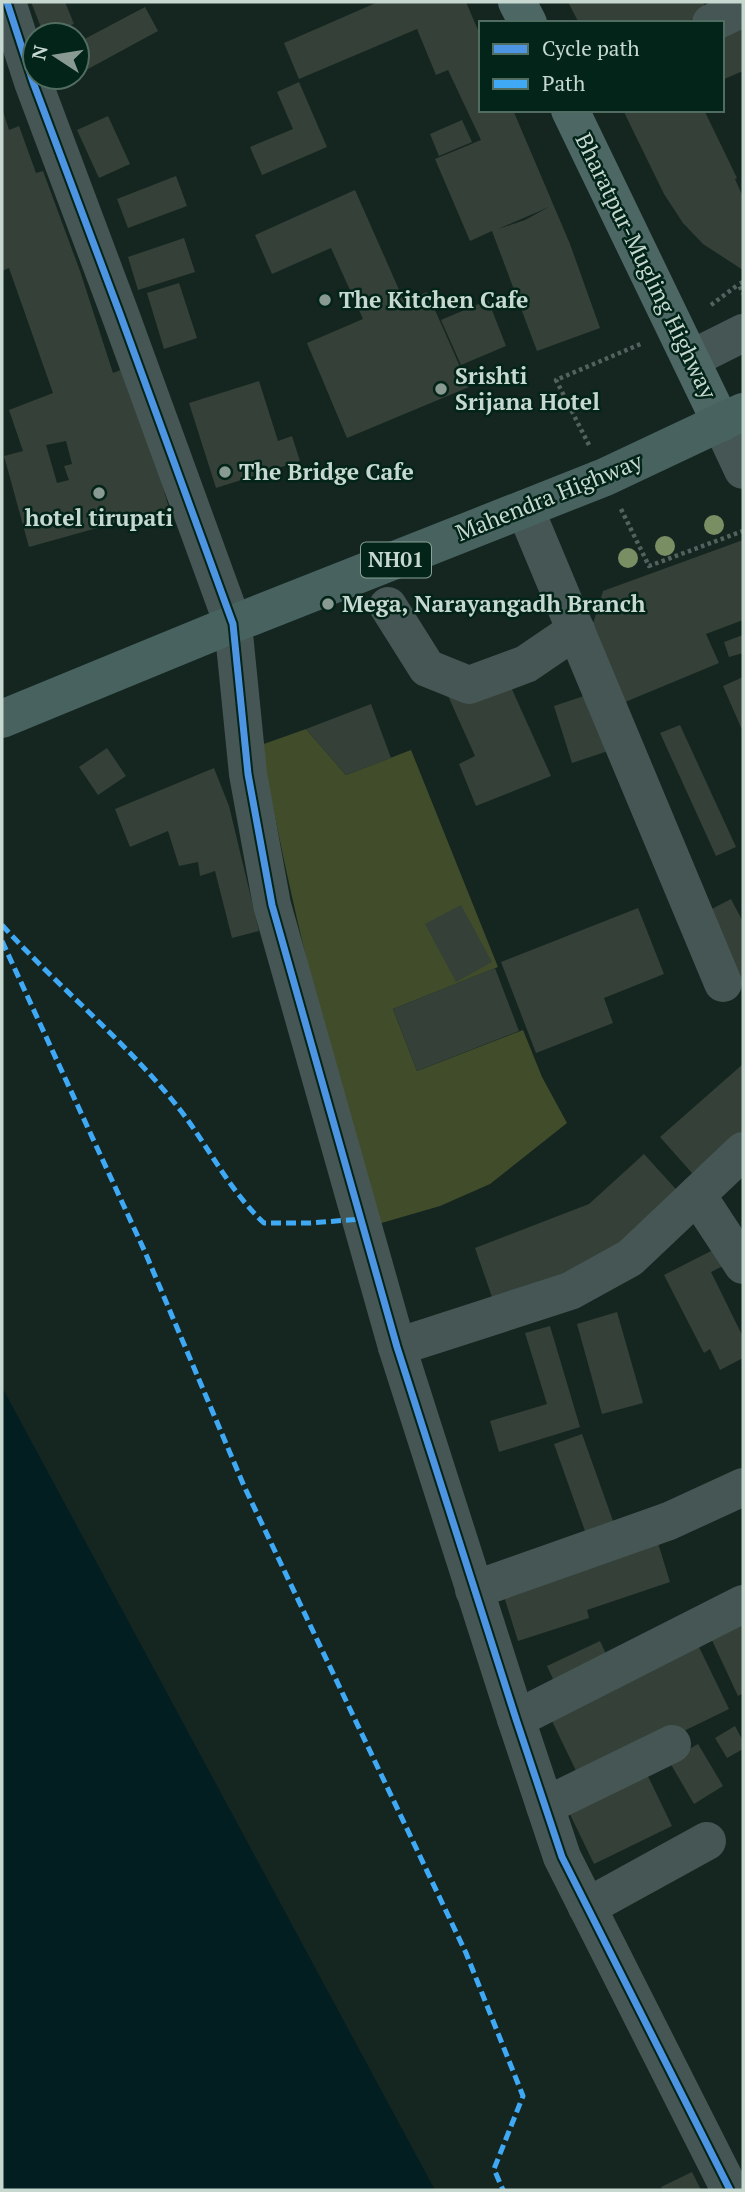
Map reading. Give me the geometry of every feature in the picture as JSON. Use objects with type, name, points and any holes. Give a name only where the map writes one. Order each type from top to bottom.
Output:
[{"type":"highway","name":"Mahendra Highway","points":[[2,719],[233,624],[605,477],[732,417]]},
{"type":"main road","points":[[517,2],[527,21]]},
{"type":"main road","name":"Bharatpur-Mugling Highway","points":[[571,112],[691,359],[732,417]]},
{"type":"street","points":[[7,2],[33,82],[233,624],[248,774],[272,905],[397,1347],[516,1719],[562,1857],[730,2190]]},
{"type":"street","points":[[715,21],[743,8]]},
{"type":"street","points":[[691,359],[743,333]]},
{"type":"street","points":[[732,417],[743,470]]},
{"type":"street","points":[[525,509],[723,983]]},
{"type":"street","points":[[387,606],[428,668],[470,685],[526,664],[576,630]]},
{"type":"street","points":[[397,1347],[570,1291],[630,1258],[743,1152]]},
{"type":"street","points":[[697,1195],[743,1265]]},
{"type":"street","points":[[474,1590],[669,1521],[743,1487]]},
{"type":"street","points":[[516,1719],[743,1604]]},
{"type":"street","points":[[545,1806],[672,1744]]},
{"type":"street","points":[[587,1907],[707,1841]]},
{"type":"path","points":[[743,282],[739,284],[743,294]]},
{"type":"green space","points":[[306,729],[346,775],[411,750],[498,967],[393,1009],[417,1071],[523,1030],[542,1077],[567,1123],[490,1184],[440,1206],[378,1224],[313,986],[261,745]]},
{"type":"water","points":[[2,1387],[435,2190],[2,2190]]},
{"type":"building","points":[[31,2],[65,2],[73,21],[38,21]]},
{"type":"building","points":[[378,2],[466,2],[479,32],[479,112],[514,112],[570,244],[600,328],[537,351],[492,231],[470,241],[435,159],[481,140],[448,70],[436,75],[417,29],[299,79],[284,43]],"holes":[[[549,207],[525,220],[498,229]]]},
{"type":"building","points":[[568,2],[703,2],[708,13],[688,21],[578,21]]},
{"type":"building","points":[[145,7],[158,31],[91,67],[91,36]]},
{"type":"building","points":[[743,25],[743,71],[724,79],[724,33]]},
{"type":"building","points":[[299,82],[327,147],[262,175],[250,147],[293,129],[277,92]]},
{"type":"building","points":[[2,108],[9,130],[19,126],[36,173],[43,171],[80,271],[113,373],[123,369],[150,442],[169,508],[29,547],[4,456],[23,451],[9,410],[53,393],[9,268],[2,271]],"holes":[[[66,441],[72,464],[64,466],[69,480],[57,483],[46,445]]]},
{"type":"building","points":[[624,112],[705,112],[737,178],[735,179],[743,197],[743,270],[703,244],[683,223],[664,194]]},
{"type":"building","points":[[108,116],[130,164],[99,178],[77,130]]},
{"type":"building","points":[[462,120],[472,142],[439,156],[430,134]]},
{"type":"building","points":[[176,176],[187,206],[128,228],[117,199]]},
{"type":"building","points":[[355,190],[404,301],[427,292],[469,387],[347,438],[307,343],[363,319],[331,248],[272,274],[255,235]]},
{"type":"building","points":[[184,238],[195,272],[138,290],[128,257]]},
{"type":"building","points":[[179,283],[197,338],[164,349],[147,293]]},
{"type":"building","points":[[488,300],[506,346],[461,365],[441,320]]},
{"type":"building","points":[[259,381],[278,441],[292,436],[300,461],[216,488],[189,403]]},
{"type":"building","points":[[743,540],[743,620],[706,634],[719,663],[618,705],[589,637],[603,591]]},
{"type":"building","points":[[743,635],[743,653],[729,657],[724,642]]},
{"type":"building","points":[[497,656],[551,776],[476,806],[459,764],[475,756],[440,678]]},
{"type":"building","points":[[743,677],[743,732],[723,686]]},
{"type":"building","points":[[590,694],[608,751],[572,763],[554,706]]},
{"type":"building","points":[[371,704],[391,758],[346,775],[306,729]]},
{"type":"building","points":[[680,725],[736,847],[716,856],[660,733]]},
{"type":"building","points":[[107,748],[126,776],[98,795],[79,767]]},
{"type":"building","points":[[214,768],[229,806],[259,931],[232,938],[215,871],[200,876],[198,862],[179,866],[168,831],[130,847],[115,809]]},
{"type":"building","points":[[731,899],[743,922],[743,985],[706,912]]},
{"type":"building","points":[[461,905],[492,962],[456,982],[425,924]]},
{"type":"building","points":[[638,908],[664,974],[604,998],[613,1023],[536,1053],[501,962]]},
{"type":"building","points":[[495,968],[519,1031],[417,1071],[393,1009]]},
{"type":"building","points":[[743,1064],[743,1142],[699,1181],[660,1137]]},
{"type":"building","points":[[644,1154],[683,1197],[622,1254],[493,1300],[475,1248],[589,1204]]},
{"type":"building","points":[[715,1249],[723,1266],[711,1272],[743,1337],[743,1358],[720,1370],[710,1349],[704,1353],[664,1275]]},
{"type":"building","points":[[617,1312],[643,1403],[602,1414],[577,1324]]},
{"type":"building","points":[[550,1326],[580,1427],[499,1452],[490,1421],[547,1404],[525,1333]]},
{"type":"building","points":[[582,1434],[618,1535],[590,1545],[554,1444]]},
{"type":"building","points":[[658,1543],[670,1582],[587,1610],[589,1618],[518,1641],[503,1593]]},
{"type":"building","points":[[743,1621],[743,1693],[738,1696],[710,1636]]},
{"type":"building","points":[[600,1641],[612,1667],[559,1692],[547,1666]]},
{"type":"building","points":[[698,1645],[729,1709],[581,1781],[550,1717]]},
{"type":"building","points":[[735,1726],[743,1741],[743,1749],[727,1758],[715,1738]]},
{"type":"building","points":[[698,1744],[723,1786],[694,1804],[669,1761]]},
{"type":"building","points":[[644,1768],[672,1826],[594,1864],[566,1806]]},
{"type":"building","points":[[692,2172],[701,2190],[663,2190],[661,2187]]},
{"type":"marked path","points":[[2,925],[139,1062],[181,1111],[240,1197],[264,1223],[361,1219]]},
{"type":"marked path","points":[[2,941],[145,1252],[244,1486],[466,1953],[523,2096],[494,2169],[503,2190]]},
{"type":"cycle path","points":[[7,2],[33,82],[233,624],[248,774],[272,905],[397,1347],[516,1719],[562,1857],[730,2190]]},
{"type":"place","name":"The Kitchen Cafe","points":[[325,300]]},
{"type":"place","name":"Srishti Srijana Hotel","points":[[441,389]]},
{"type":"place","name":"The Bridge Cafe","points":[[225,472]]},
{"type":"place","name":"hotel tirupati","points":[[99,493]]},
{"type":"place","name":"Mega, Narayangadh Branch","points":[[328,604]]}]
